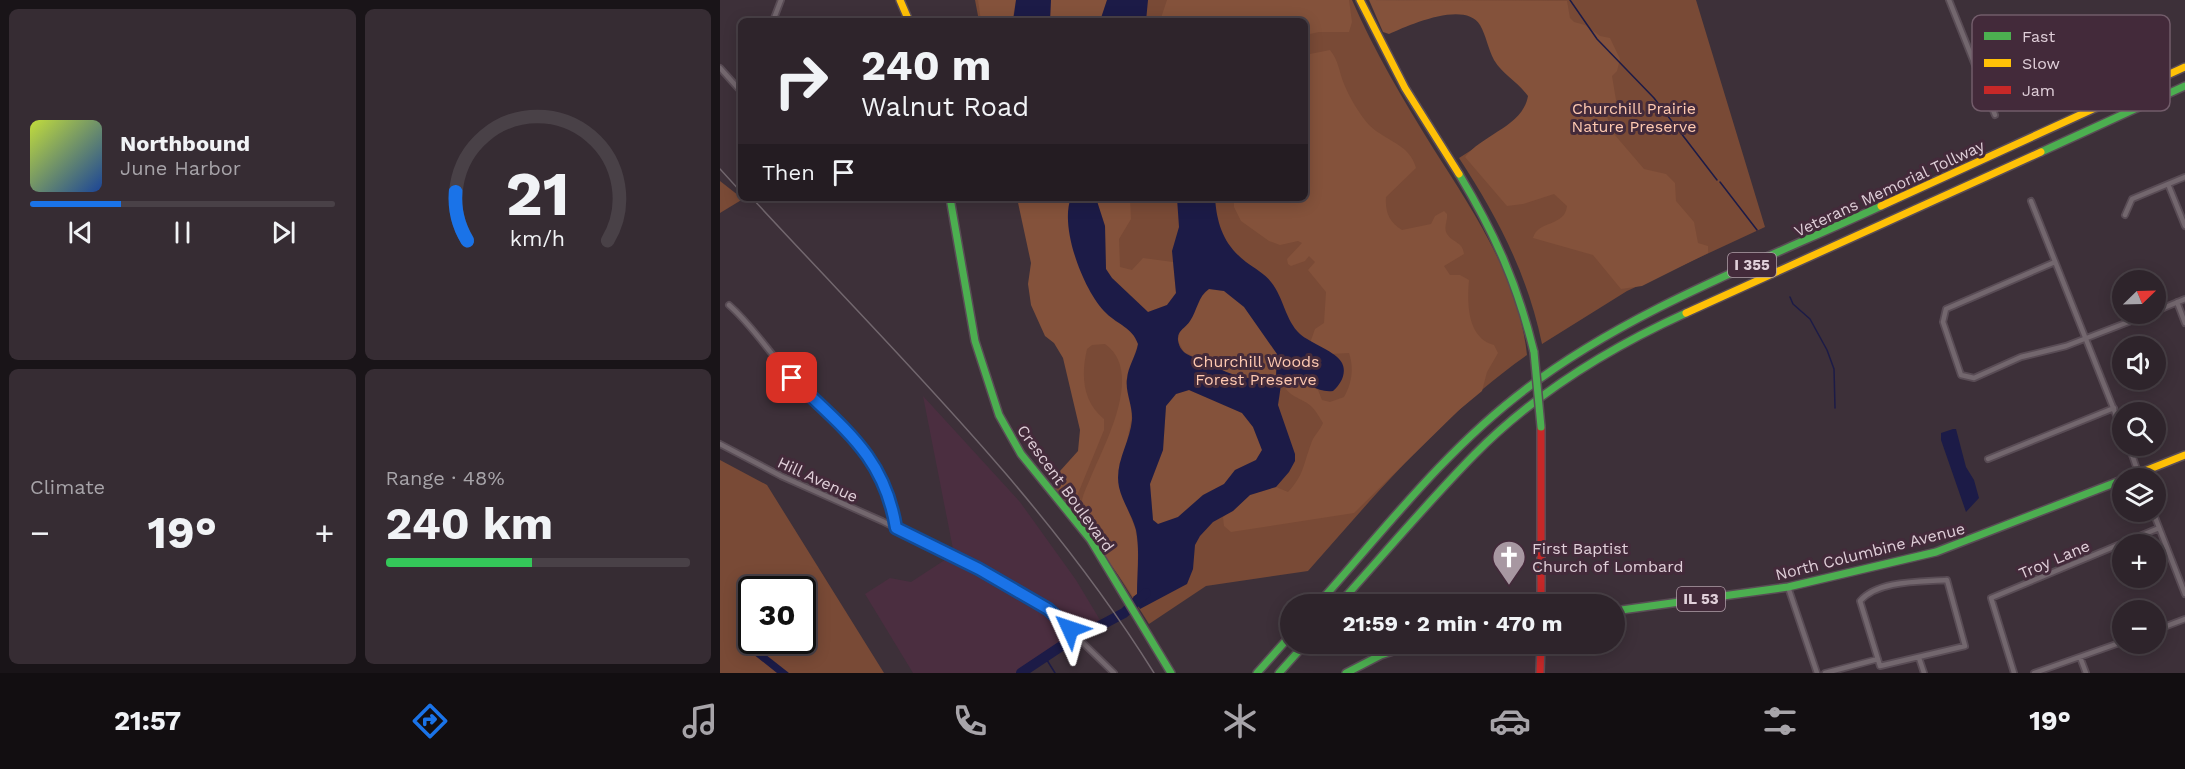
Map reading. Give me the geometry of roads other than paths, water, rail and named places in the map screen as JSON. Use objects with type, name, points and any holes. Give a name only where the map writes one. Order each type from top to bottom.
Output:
[{"type":"main road","points":[[900,0],[908,18]]},
{"type":"main road","points":[[1360,0],[1381,47],[1410,99],[1494,232],[1519,291],[1534,352],[1541,427],[1541,594]]},
{"type":"main road","points":[[2170,70],[2185,62]]},
{"type":"main road","name":"Veterans Memorial Tollway","points":[[2170,74],[2185,67]]},
{"type":"main road","name":"Veterans Memorial Tollway","points":[[2170,93],[2185,86]]},
{"type":"main road","points":[[2078,116],[2088,111]]},
{"type":"main road","name":"Veterans Memorial Tollway","points":[[1327,594],[1457,448],[1525,389],[1568,359],[1616,330],[1659,308],[2089,111]]},
{"type":"main road","name":"Veterans Memorial Tollway","points":[[1348,594],[1475,454],[1528,408],[1577,372],[1669,321],[2130,111]]},
{"type":"main road","name":"Crescent Boulevard","points":[[951,201],[975,341],[999,415],[1021,454],[1080,526],[1128,600],[1171,673]]},
{"type":"main road","points":[[2157,468],[2185,455]]},
{"type":"main road","name":"North Columbine Avenue","points":[[1625,609],[1788,587],[1936,552],[2112,484]]},
{"type":"main road","points":[[1257,673],[1280,647]]},
{"type":"main road","points":[[1279,673],[1296,654]]},
{"type":"main road","points":[[1346,673],[1384,654]]},
{"type":"main road","points":[[1540,673],[1541,654]]},
{"type":"street","points":[[774,18],[781,0]]},
{"type":"street","points":[[1949,0],[1972,58]]},
{"type":"street","points":[[777,12],[779,18]]},
{"type":"street","points":[[720,68],[738,84]]},
{"type":"street","points":[[1993,111],[1995,115]]},
{"type":"street","points":[[2125,215],[2132,199],[2185,177]]},
{"type":"street","points":[[2168,184],[2185,226]]},
{"type":"street","points":[[2031,201],[2112,403]]},
{"type":"street","points":[[2055,262],[1948,306],[1943,318],[1953,355],[1959,372],[1964,378],[1971,379],[2021,357],[2086,339],[2124,324]]},
{"type":"street","points":[[2166,307],[2185,299]]},
{"type":"street","points":[[2177,302],[2185,323]]},
{"type":"street","points":[[729,305],[745,319],[792,378],[846,430],[872,462],[891,500],[896,528]]},
{"type":"street","points":[[1988,459],[2112,409]]},
{"type":"street","name":"Hill Avenue","points":[[720,444],[781,476],[896,528],[979,569],[1048,609],[1114,673]]},
{"type":"street","points":[[2157,522],[2185,594]]},
{"type":"street","name":"Troy Lane","points":[[2014,673],[1991,598],[2159,528]]},
{"type":"street","points":[[1947,580],[1965,646],[1880,666],[1878,659],[1860,601],[1868,593],[1913,583],[1947,580]]},
{"type":"street","points":[[1788,587],[1817,673]]},
{"type":"street","points":[[2166,626],[2185,619]]},
{"type":"street","points":[[2034,673],[2112,646]]},
{"type":"street","points":[[2080,657],[2086,673]]},
{"type":"street","points":[[1919,658],[1924,673]]},
{"type":"street","points":[[1825,673],[1878,659]]},
{"type":"waterway","points":[[1570,0],[1597,39],[1654,98],[1717,180]]},
{"type":"waterway","points":[[1720,182],[1757,230]]},
{"type":"waterway","points":[[1790,297],[1793,304],[1810,319],[1827,350],[1834,369],[1835,408]]},
{"type":"waterway","points":[[1021,673],[1060,647],[1124,613],[1146,593]]},
{"type":"waterway","points":[[1045,657],[1055,673]]},
{"type":"railway","points":[[720,169],[738,189]]},
{"type":"railway","points":[[755,201],[912,368],[1015,485],[1111,608],[1154,673]]},
{"type":"place","name":"First Baptist Church of Lombard","points":[[1509,586]]},
{"type":"park label","name":"Churchill Prairie Nature Preserve","points":[[1634,117]]},
{"type":"park label","name":"Churchill Woods Forest Preserve","points":[[1256,370]]}]
